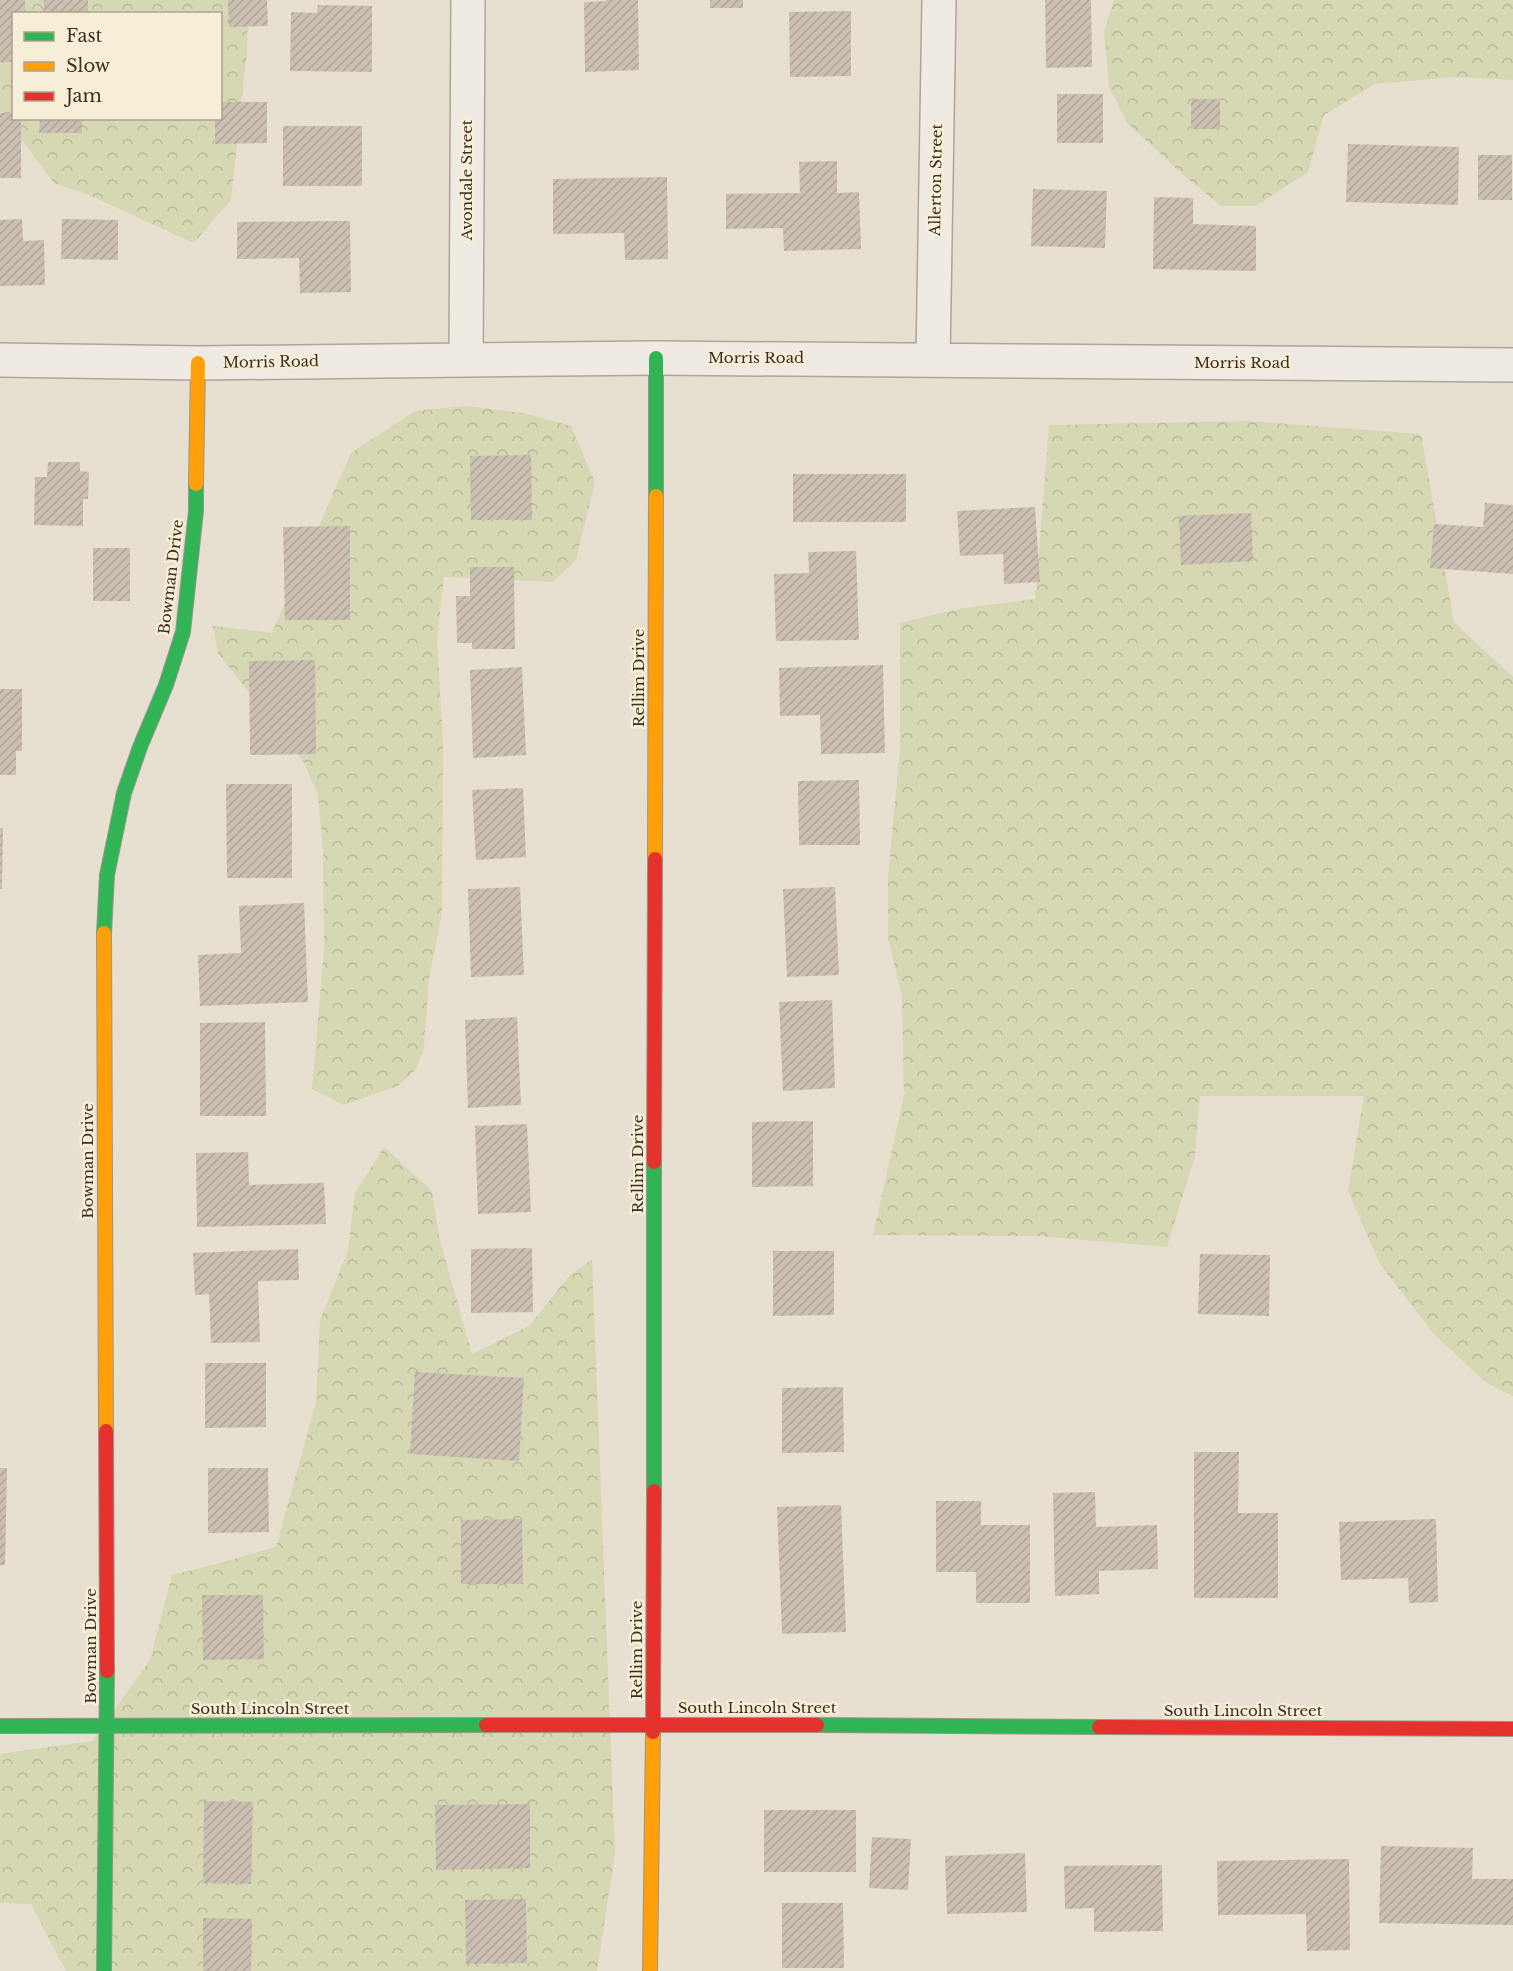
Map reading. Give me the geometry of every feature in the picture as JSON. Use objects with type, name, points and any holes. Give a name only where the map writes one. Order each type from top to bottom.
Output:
[{"type":"street","name":"Avondale Street","points":[[466,360],[468,0]]},
{"type":"street","name":"Allerton Street","points":[[933,360],[939,0]]},
{"type":"street","name":"Morris Road","points":[[0,360],[198,363],[656,358],[1513,365]]},
{"type":"street","name":"Rellim Drive","points":[[650,1971],[653,1724],[656,358]]},
{"type":"street","name":"Bowman Drive","points":[[104,1971],[107,1726],[104,915],[107,875],[124,793],[166,685],[183,632],[196,511],[198,363]]},
{"type":"street","name":"South Lincoln Street","points":[[0,1726],[653,1724],[1513,1729]]},
{"type":"green space","points":[[0,0],[249,0],[247,51],[231,200],[194,243],[89,195],[54,183],[0,111]]},
{"type":"green space","points":[[1114,0],[1513,0],[1513,80],[1456,77],[1375,84],[1324,115],[1308,172],[1256,206],[1221,206],[1182,174],[1127,123],[1109,87],[1104,31]]},
{"type":"green space","points":[[466,406],[523,413],[571,426],[595,482],[576,560],[553,582],[444,577],[437,640],[443,742],[442,913],[429,979],[424,1047],[416,1069],[398,1086],[343,1105],[312,1089],[324,948],[323,851],[318,795],[304,763],[218,653],[213,626],[272,633],[351,453],[415,411]]},
{"type":"green space","points":[[1247,421],[1421,434],[1454,622],[1513,677],[1513,1396],[1485,1382],[1433,1333],[1380,1264],[1348,1191],[1364,1096],[1200,1096],[1195,1156],[1167,1247],[1038,1236],[873,1235],[904,1096],[902,997],[888,937],[888,875],[900,750],[900,623],[963,608],[1035,599],[1049,425]]},
{"type":"green space","points":[[384,1147],[432,1191],[439,1237],[472,1354],[529,1326],[569,1276],[592,1260],[615,1854],[597,1971],[66,1971],[31,1904],[0,1903],[0,1754],[92,1741],[150,1660],[172,1575],[276,1547],[316,1402],[320,1320],[348,1250],[355,1193]]},
{"type":"building","points":[[0,0],[25,0],[25,12],[12,12],[12,62],[0,62]]},
{"type":"building","points":[[44,0],[88,0],[88,12],[43,12]]},
{"type":"building","points":[[228,0],[267,0],[268,26],[229,27]]},
{"type":"building","points":[[638,0],[639,70],[585,72],[584,2]]},
{"type":"building","points":[[710,0],[743,0],[743,8],[710,8]]},
{"type":"building","points":[[1045,0],[1091,0],[1092,67],[1046,68]]},
{"type":"building","points":[[318,5],[372,6],[372,72],[290,71],[291,12],[317,13]]},
{"type":"building","points":[[851,11],[851,76],[790,77],[789,12]]},
{"type":"building","points":[[1057,94],[1103,94],[1103,143],[1057,143]]},
{"type":"building","points":[[1191,99],[1220,99],[1220,129],[1191,129]]},
{"type":"building","points":[[222,102],[267,102],[267,143],[215,144],[215,120],[222,120]]},
{"type":"building","points":[[0,113],[12,113],[12,120],[21,120],[21,178],[0,178]]},
{"type":"building","points":[[40,120],[82,120],[82,133],[39,133]]},
{"type":"building","points":[[283,126],[362,126],[362,186],[283,186]]},
{"type":"building","points":[[1348,144],[1459,147],[1458,205],[1346,202]]},
{"type":"building","points":[[1478,155],[1512,155],[1512,200],[1478,200]]},
{"type":"building","points":[[837,161],[837,193],[859,192],[861,249],[784,251],[783,228],[726,229],[726,194],[800,193],[799,162]]},
{"type":"building","points":[[667,177],[668,259],[625,260],[624,233],[553,234],[553,179]]},
{"type":"building","points":[[1033,189],[1107,191],[1105,248],[1031,246]]},
{"type":"building","points":[[1154,197],[1193,198],[1193,224],[1256,226],[1256,271],[1153,269]]},
{"type":"building","points":[[22,219],[23,241],[44,240],[45,285],[0,286],[0,220]]},
{"type":"building","points":[[62,219],[118,220],[118,260],[61,259]]},
{"type":"building","points":[[350,221],[351,292],[300,293],[299,258],[237,259],[237,222]]},
{"type":"building","points":[[531,455],[532,520],[471,520],[470,456]]},
{"type":"building","points":[[48,462],[80,462],[80,471],[89,472],[88,499],[83,499],[83,526],[34,525],[35,477],[47,477]]},
{"type":"building","points":[[793,474],[906,474],[906,522],[793,522]]},
{"type":"building","points":[[1485,503],[1513,505],[1513,574],[1430,568],[1434,524],[1483,527]]},
{"type":"building","points":[[1035,507],[1040,582],[1004,584],[1003,554],[960,556],[957,511]]},
{"type":"building","points":[[1251,513],[1253,561],[1181,565],[1179,516]]},
{"type":"building","points":[[350,526],[350,620],[285,620],[283,527]]},
{"type":"building","points":[[93,548],[130,548],[130,601],[93,601]]},
{"type":"building","points":[[856,551],[859,640],[776,641],[774,574],[809,573],[808,552]]},
{"type":"building","points":[[470,567],[514,567],[515,649],[472,649],[472,643],[457,643],[456,596],[470,596]]},
{"type":"building","points":[[315,660],[316,754],[250,755],[249,661]]},
{"type":"building","points":[[883,665],[885,753],[821,754],[820,715],[780,716],[779,668]]},
{"type":"building","points":[[522,667],[526,755],[473,758],[470,670]]},
{"type":"building","points":[[0,689],[22,689],[22,751],[16,751],[16,775],[0,775]]},
{"type":"building","points":[[859,780],[860,845],[799,845],[798,781]]},
{"type":"building","points":[[226,784],[292,784],[292,878],[227,878]]},
{"type":"building","points":[[523,788],[526,857],[476,860],[472,790]]},
{"type":"building","points":[[0,828],[3,828],[2,889],[0,889]]},
{"type":"building","points":[[520,887],[524,975],[471,977],[468,889]]},
{"type":"building","points":[[835,887],[839,975],[787,977],[783,889]]},
{"type":"building","points":[[304,903],[308,1002],[200,1006],[198,955],[241,953],[239,906]]},
{"type":"building","points":[[832,1000],[835,1088],[783,1091],[779,1002]]},
{"type":"building","points":[[517,1017],[521,1105],[468,1108],[465,1020]]},
{"type":"building","points":[[265,1022],[266,1116],[200,1116],[200,1023]]},
{"type":"building","points":[[813,1121],[813,1186],[752,1187],[752,1122]]},
{"type":"building","points":[[527,1124],[531,1212],[478,1214],[475,1126]]},
{"type":"building","points":[[248,1152],[249,1185],[324,1183],[326,1224],[197,1227],[196,1153]]},
{"type":"building","points":[[532,1248],[533,1312],[471,1313],[471,1249]]},
{"type":"building","points":[[298,1249],[299,1280],[258,1281],[260,1342],[211,1343],[209,1294],[195,1295],[193,1253]]},
{"type":"building","points":[[773,1251],[834,1251],[834,1315],[773,1316]]},
{"type":"building","points":[[1200,1254],[1270,1255],[1269,1316],[1198,1314]]},
{"type":"building","points":[[205,1363],[266,1363],[266,1427],[205,1428]]},
{"type":"building","points":[[415,1372],[524,1378],[519,1461],[410,1454]]},
{"type":"building","points":[[843,1387],[844,1452],[782,1453],[782,1388]]},
{"type":"building","points":[[1194,1452],[1239,1452],[1238,1513],[1278,1513],[1278,1598],[1194,1598]]},
{"type":"building","points":[[0,1468],[7,1468],[5,1565],[0,1565]]},
{"type":"building","points":[[208,1468],[268,1468],[269,1532],[208,1533]]},
{"type":"building","points":[[1095,1492],[1096,1527],[1157,1525],[1158,1569],[1099,1571],[1099,1594],[1055,1596],[1053,1493]]},
{"type":"building","points":[[936,1501],[981,1501],[981,1525],[1030,1525],[1030,1603],[976,1603],[976,1572],[936,1572]]},
{"type":"building","points":[[841,1505],[846,1632],[782,1634],[777,1507]]},
{"type":"building","points":[[522,1519],[523,1584],[461,1584],[461,1520]]},
{"type":"building","points":[[1436,1519],[1438,1602],[1409,1603],[1408,1578],[1341,1580],[1339,1522]]},
{"type":"building","points":[[202,1595],[263,1595],[264,1659],[203,1660]]},
{"type":"building","points":[[204,1801],[253,1802],[251,1884],[203,1883]]},
{"type":"building","points":[[530,1804],[530,1868],[436,1870],[435,1805]]},
{"type":"building","points":[[764,1810],[856,1810],[856,1872],[764,1872]]},
{"type":"building","points":[[872,1837],[911,1839],[908,1890],[869,1888]]},
{"type":"building","points":[[1381,1846],[1473,1848],[1472,1879],[1513,1879],[1513,1925],[1379,1923]]},
{"type":"building","points":[[1025,1853],[1027,1912],[947,1914],[945,1856]]},
{"type":"building","points":[[1349,1859],[1350,1950],[1307,1951],[1306,1914],[1218,1915],[1217,1861]]},
{"type":"building","points":[[1162,1865],[1163,1931],[1094,1932],[1094,1908],[1065,1909],[1064,1866]]},
{"type":"building","points":[[526,1899],[527,1963],[466,1964],[465,1900]]},
{"type":"building","points":[[782,1903],[843,1903],[844,1968],[782,1968]]},
{"type":"building","points":[[203,1918],[252,1919],[251,1971],[203,1971]]},
{"type":"traffic: fast","points":[[656,358],[656,496]]},
{"type":"traffic: fast","points":[[104,933],[107,875],[124,793],[166,685],[183,632],[196,511],[196,484]]},
{"type":"traffic: fast","points":[[654,1162],[654,1491]]},
{"type":"traffic: fast","points":[[104,1971],[107,1671]]},
{"type":"traffic: fast","points":[[0,1726],[486,1725]]},
{"type":"traffic: fast","points":[[817,1725],[1099,1727]]},
{"type":"traffic: slow","points":[[196,484],[198,363]]},
{"type":"traffic: slow","points":[[655,859],[656,496]]},
{"type":"traffic: slow","points":[[104,933],[106,1431]]},
{"type":"traffic: slow","points":[[650,1971],[653,1732]]},
{"type":"traffic: jam","points":[[654,1162],[655,859]]},
{"type":"traffic: jam","points":[[106,1431],[107,1671]]},
{"type":"traffic: jam","points":[[653,1732],[654,1491]]},
{"type":"traffic: jam","points":[[486,1725],[817,1725]]},
{"type":"traffic: jam","points":[[1099,1727],[1513,1729]]}]
